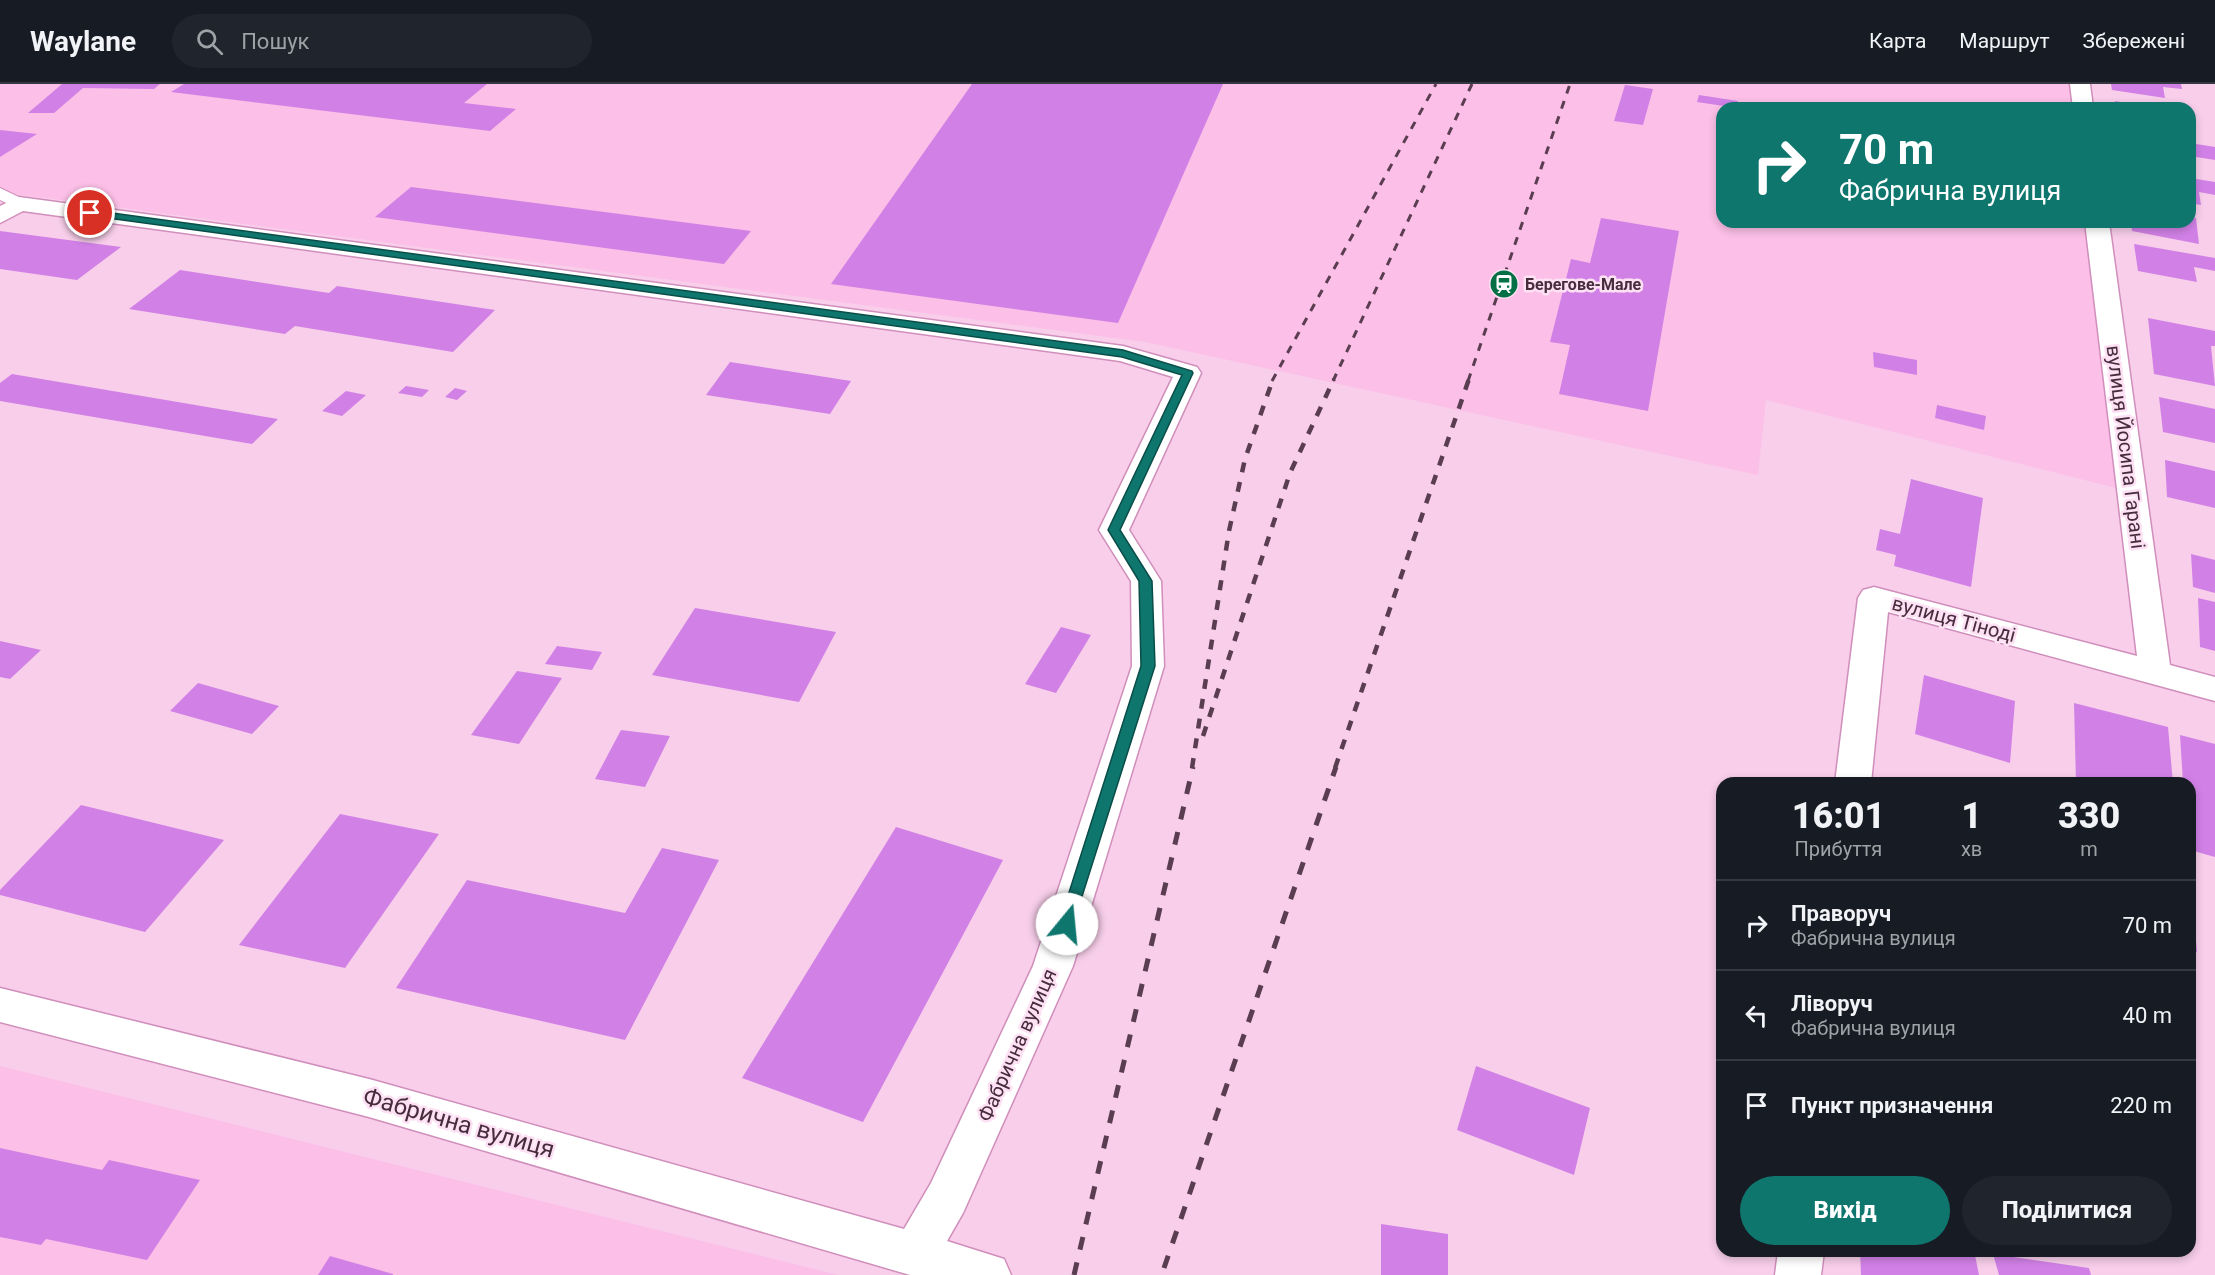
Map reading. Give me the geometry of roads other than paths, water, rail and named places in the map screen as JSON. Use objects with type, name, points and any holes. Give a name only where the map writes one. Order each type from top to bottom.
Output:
[{"type":"street","points":[[2080,84],[2082,102]]},
{"type":"street","name":"Фабрична вулиця","points":[[6,204],[1112,352],[1188,373],[1114,530],[1146,581],[1148,666],[1053,966],[947,1198],[915,1252]]},
{"type":"street","name":"вулиця Йосипа Гарані","points":[[2098,228],[2155,673]]},
{"type":"street","name":"вулиця Тіноді","points":[[1854,777],[1874,598],[2215,688]]},
{"type":"street","name":"Фабрична вулиця","points":[[0,1005],[369,1098],[915,1252],[988,1275]]},
{"type":"street","points":[[1798,1275],[1800,1257]]},
{"type":"railway","points":[[1273,380],[1436,84]]},
{"type":"railway","points":[[1333,381],[1472,84]]},
{"type":"railway","points":[[1468,381],[1570,84]]},
{"type":"railway","points":[[1203,736],[1290,473],[1334,379]]},
{"type":"railway","points":[[1335,768],[1469,379]]},
{"type":"railway","points":[[1192,768],[1229,531],[1245,459],[1273,380]]},
{"type":"railway","points":[[1074,1275],[1193,767]]},
{"type":"railway","points":[[1164,1268],[1336,767]]},
{"type":"place","name":"Берегове-Мале","points":[[1504,284]]}]
